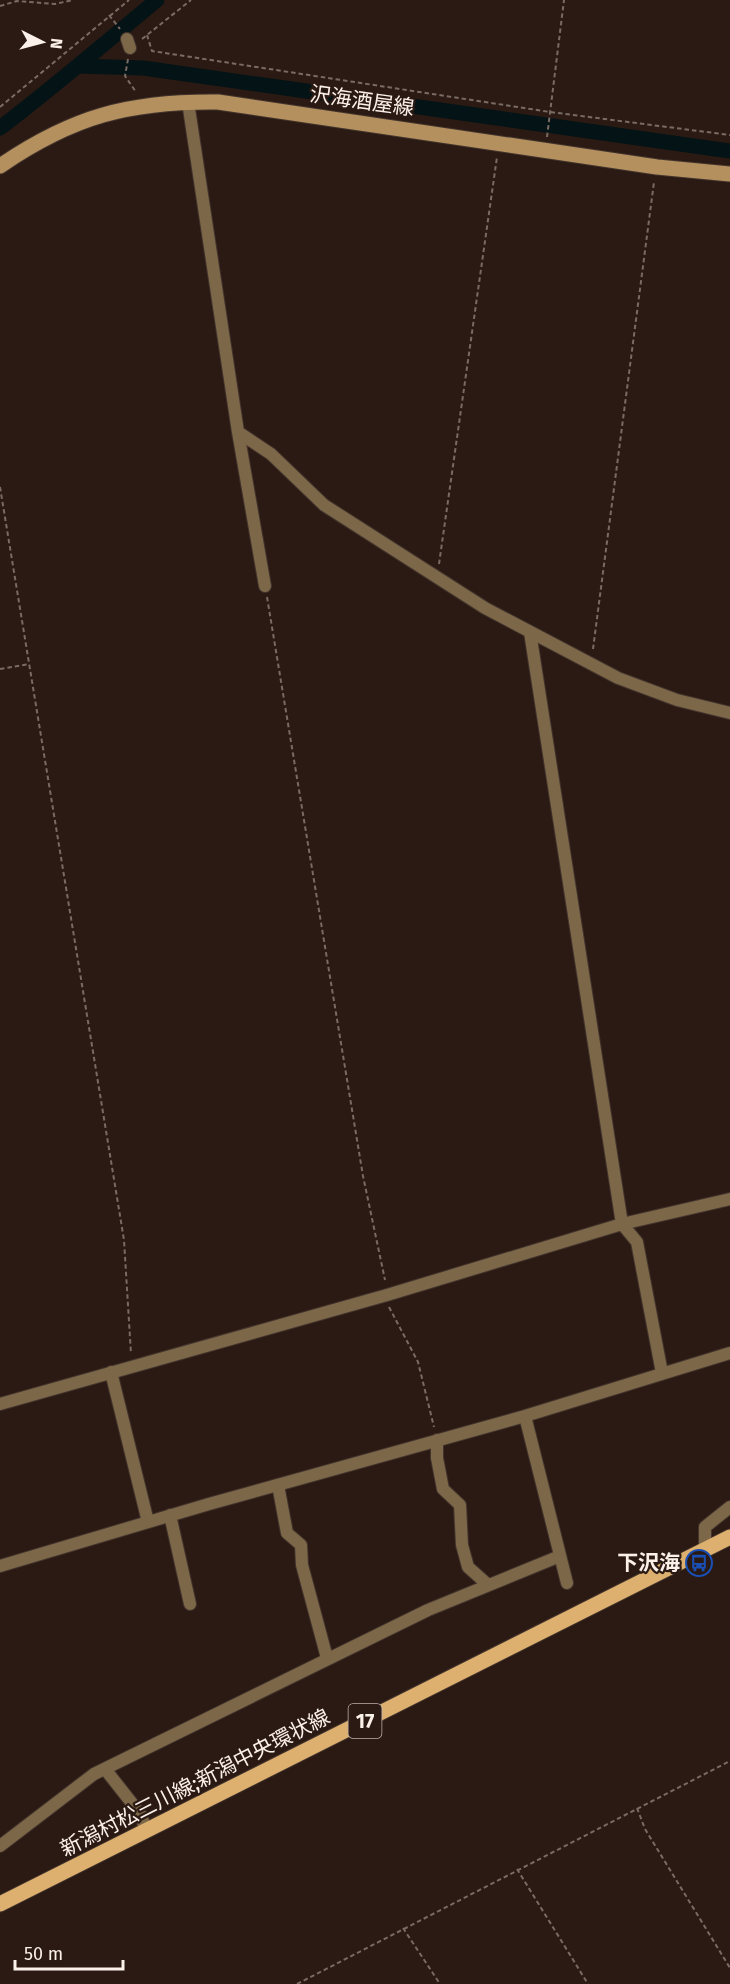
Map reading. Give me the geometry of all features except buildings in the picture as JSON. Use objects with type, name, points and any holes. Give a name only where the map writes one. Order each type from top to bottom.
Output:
[{"type":"main road","name":"沢海酒屋線","points":[[0,166],[38,140],[90,117],[144,105],[218,102],[657,167],[730,174]]},
{"type":"main road","name":"新潟村松三川線;新潟中央環状線","points":[[0,1904],[730,1537]]},
{"type":"street","points":[[188,102],[238,432],[265,586]]},
{"type":"street","points":[[238,432],[271,454],[324,505],[437,577],[530,632],[618,678],[677,700],[730,712]]},
{"type":"street","points":[[530,632],[622,1224],[637,1242],[662,1373]]},
{"type":"street","points":[[0,1404],[387,1295],[622,1224],[730,1199]]},
{"type":"street","points":[[0,1566],[170,1515],[525,1416],[730,1353]]},
{"type":"street","points":[[111,1372],[148,1522]]},
{"type":"street","points":[[525,1416],[567,1582]]},
{"type":"street","points":[[437,1440],[437,1458],[443,1489],[460,1505],[462,1545],[468,1567],[487,1584]]},
{"type":"street","points":[[278,1485],[287,1533],[301,1545],[302,1565],[327,1658]]},
{"type":"street","points":[[705,1550],[705,1527],[730,1507]]},
{"type":"street","points":[[170,1515],[190,1604]]},
{"type":"street","points":[[0,1846],[94,1774],[327,1658],[487,1584],[560,1556]]},
{"type":"street","points":[[105,1769],[142,1816],[146,1832]]},
{"type":"path","points":[[0,6],[17,1],[55,4],[73,0]]},
{"type":"path","points":[[0,107],[129,0]]},
{"type":"path","points":[[144,105],[125,76],[129,44],[147,35],[191,0]]},
{"type":"path","points":[[546,149],[564,0]]},
{"type":"path","points":[[109,15],[114,21]]},
{"type":"path","points":[[147,35],[152,51],[550,112],[730,135]]},
{"type":"path","points":[[437,577],[499,142]]},
{"type":"path","points":[[593,664],[594,626],[657,167]]},
{"type":"path","points":[[0,487],[124,1240],[131,1366]]},
{"type":"path","points":[[265,586],[363,1176],[384,1267],[390,1311],[417,1362],[437,1440]]},
{"type":"path","points":[[0,669],[29,664]]},
{"type":"path","points":[[297,1984],[730,1761]]},
{"type":"path","points":[[637,1808],[645,1829],[730,1968]]},
{"type":"path","points":[[517,1869],[588,1984]]},
{"type":"path","points":[[403,1928],[440,1984]]},
{"type":"waterway","points":[[0,128],[157,0]]},
{"type":"waterway","points":[[80,66],[143,68],[730,151]]},
{"type":"place","name":"下沢海","points":[[699,1563]]}]
